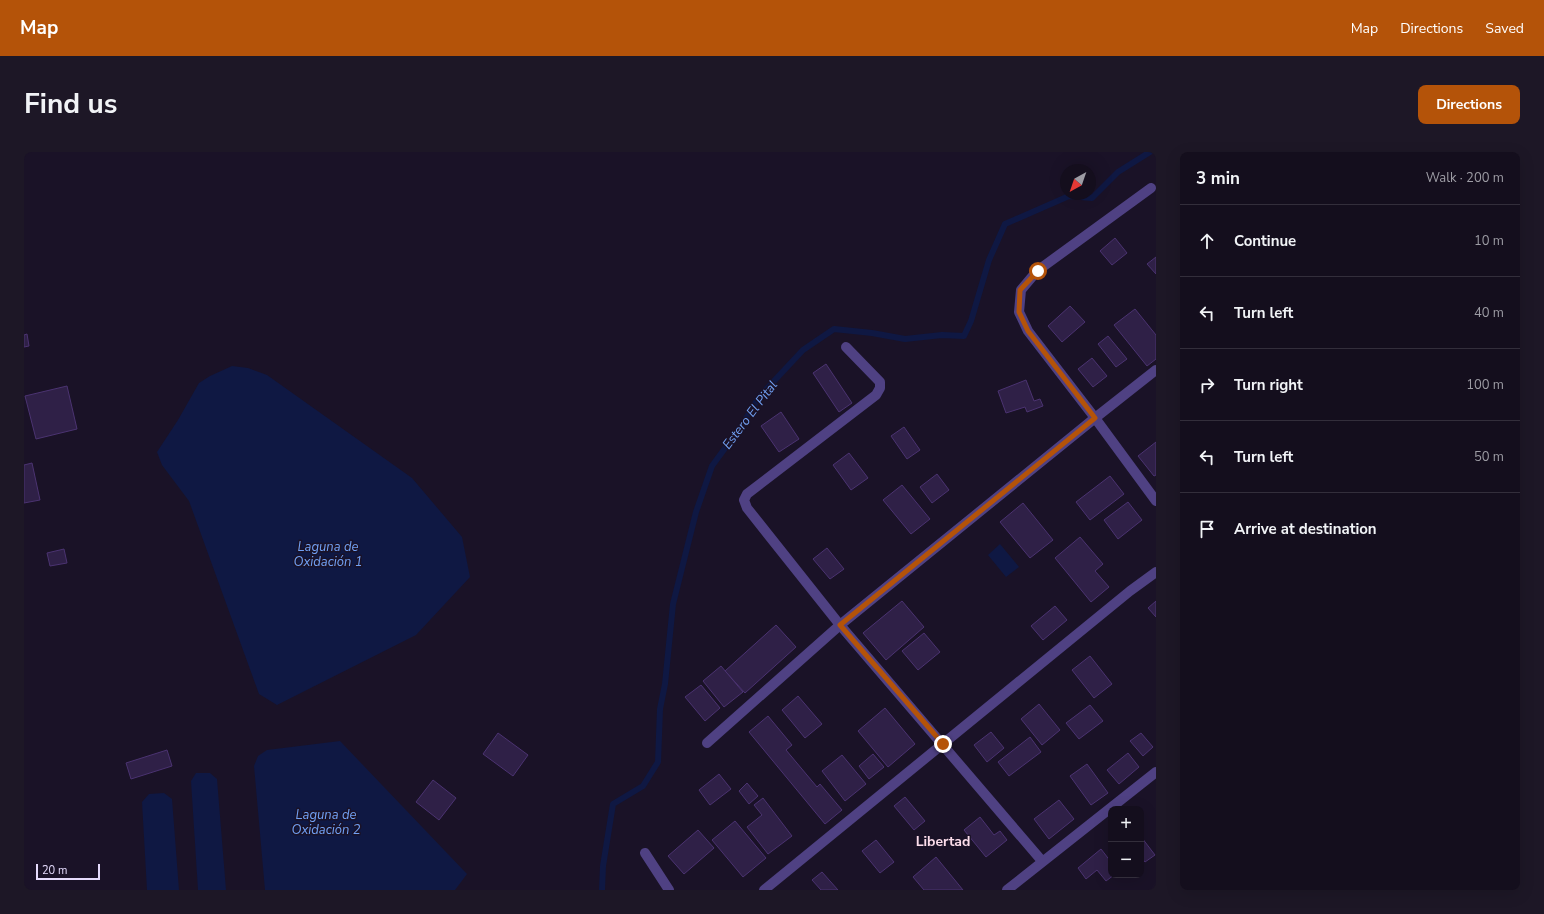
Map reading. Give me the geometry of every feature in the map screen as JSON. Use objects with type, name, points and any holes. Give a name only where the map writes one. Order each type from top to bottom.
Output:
[{"type":"street","points":[[1151,188],[1038,271],[1020,290],[1019,312],[1028,331],[1156,501]]},
{"type":"street","points":[[846,347],[880,382],[880,388],[876,395],[747,494],[744,500],[747,508],[840,625],[1042,861]]},
{"type":"street","points":[[707,743],[840,625],[1156,370]]},
{"type":"street","points":[[764,890],[1130,591],[1156,572]]},
{"type":"street","points":[[1007,890],[1156,772]]},
{"type":"street","points":[[645,853],[669,890]]},
{"type":"water","name":"Laguna de Oxidación 1","points":[[232,366],[248,368],[267,375],[412,478],[462,537],[470,577],[416,635],[277,705],[259,694],[189,501],[162,465],[157,452],[178,420],[199,383]]},
{"type":"water","points":[[1000,544],[1019,567],[1006,577],[988,555]]},
{"type":"water","name":"Laguna de Oxidación 2","points":[[340,741],[467,874],[455,890],[265,890],[254,766],[258,756],[267,750]]},
{"type":"water","points":[[196,773],[210,773],[217,779],[226,890],[198,890],[191,781]]},
{"type":"water","points":[[164,793],[172,799],[179,890],[147,890],[142,802],[149,794]]},
{"type":"building","points":[[1115,238],[1127,253],[1112,265],[1100,251]]},
{"type":"building","points":[[1156,257],[1156,274],[1147,264]]},
{"type":"building","points":[[1070,306],[1085,322],[1062,342],[1048,326]]},
{"type":"building","points":[[1135,309],[1156,335],[1156,359],[1147,366],[1114,325]]},
{"type":"building","points":[[27,334],[29,346],[24,347],[24,335]]},
{"type":"building","points":[[1108,336],[1127,359],[1116,367],[1098,344]]},
{"type":"building","points":[[1092,358],[1107,376],[1093,387],[1078,369]]},
{"type":"building","points":[[826,364],[852,403],[839,412],[813,373]]},
{"type":"building","points":[[1026,380],[1034,401],[1040,399],[1043,406],[1027,412],[1025,407],[1006,413],[998,391]]},
{"type":"building","points":[[67,386],[77,429],[36,439],[25,396]]},
{"type":"building","points":[[781,412],[799,439],[779,452],[761,426]]},
{"type":"building","points":[[904,427],[920,450],[907,459],[891,436]]},
{"type":"building","points":[[1156,442],[1156,475],[1154,476],[1138,456]]},
{"type":"building","points":[[849,453],[868,478],[851,490],[833,465]]},
{"type":"building","points":[[32,463],[40,500],[24,503],[24,465]]},
{"type":"building","points":[[937,474],[949,490],[932,503],[920,487]]},
{"type":"building","points":[[1110,476],[1124,494],[1090,520],[1076,502]]},
{"type":"building","points":[[902,485],[930,519],[911,534],[883,500]]},
{"type":"building","points":[[1128,502],[1142,520],[1118,539],[1104,520]]},
{"type":"building","points":[[1023,503],[1053,540],[1030,558],[1000,522]]},
{"type":"building","points":[[1080,537],[1103,564],[1095,571],[1109,587],[1091,602],[1055,558]]},
{"type":"building","points":[[827,548],[844,569],[830,579],[813,559]]},
{"type":"building","points":[[64,549],[67,563],[50,566],[47,553]]},
{"type":"building","points":[[902,601],[924,627],[886,660],[863,633]]},
{"type":"building","points":[[1156,601],[1156,617],[1148,608]]},
{"type":"building","points":[[1055,606],[1067,620],[1043,640],[1031,626]]},
{"type":"building","points":[[776,625],[796,647],[745,693],[725,671]]},
{"type":"building","points":[[924,633],[940,652],[918,670],[902,651]]},
{"type":"building","points":[[1090,656],[1112,684],[1094,698],[1072,670]]},
{"type":"building","points":[[721,666],[743,692],[724,707],[703,681]]},
{"type":"building","points":[[701,685],[720,708],[705,721],[685,697]]},
{"type":"building","points":[[798,696],[822,724],[805,738],[782,710]]},
{"type":"building","points":[[1039,704],[1060,730],[1042,745],[1021,719]]},
{"type":"building","points":[[1090,705],[1103,721],[1079,739],[1066,723]]},
{"type":"building","points":[[885,708],[915,744],[888,767],[858,731]]},
{"type":"building","points":[[768,716],[792,745],[786,750],[817,787],[820,784],[842,810],[825,824],[749,732]]},
{"type":"building","points":[[991,732],[1004,748],[987,762],[974,745]]},
{"type":"building","points":[[498,733],[528,755],[513,776],[483,754]]},
{"type":"building","points":[[1141,733],[1153,747],[1143,756],[1130,741]]},
{"type":"building","points":[[1030,737],[1041,752],[1009,776],[998,762]]},
{"type":"building","points":[[167,750],[172,766],[131,779],[126,763]]},
{"type":"building","points":[[1128,753],[1139,767],[1119,784],[1107,770]]},
{"type":"building","points":[[873,754],[884,767],[869,779],[859,766]]},
{"type":"building","points":[[842,755],[866,784],[845,801],[822,771]]},
{"type":"building","points":[[1087,764],[1108,793],[1091,805],[1070,776]]},
{"type":"building","points":[[719,774],[731,789],[710,805],[699,790]]},
{"type":"building","points":[[433,780],[456,798],[439,820],[416,802]]},
{"type":"building","points":[[747,783],[758,796],[749,804],[739,791]]},
{"type":"building","points":[[905,797],[925,821],[914,830],[894,806]]},
{"type":"building","points":[[763,798],[792,836],[768,854],[747,827],[762,815],[754,805]]},
{"type":"building","points":[[1059,800],[1074,819],[1049,839],[1034,819]]},
{"type":"building","points":[[980,817],[994,835],[1000,831],[1007,840],[986,857],[964,830]]},
{"type":"building","points":[[735,821],[766,858],[743,877],[712,840]]},
{"type":"building","points":[[698,830],[714,848],[684,874],[668,856]]},
{"type":"building","points":[[876,840],[894,862],[880,873],[862,851]]},
{"type":"building","points":[[1144,841],[1155,855],[1145,862],[1144,861]]},
{"type":"building","points":[[1101,849],[1108,858],[1108,878],[1110,878],[1106,881],[1097,870],[1086,879],[1078,868]]},
{"type":"building","points":[[936,857],[963,890],[924,890],[913,877]]},
{"type":"building","points":[[822,872],[838,890],[821,890],[812,880]]},
{"type":"waterway","name":"Estero El Pital","points":[[602,890],[603,866],[613,804],[643,786],[658,762],[660,709],[665,684],[673,604],[696,512],[712,466],[742,425],[759,397],[803,350],[834,329],[872,333],[905,339],[942,335],[964,336],[971,321],[989,260],[1005,224],[1069,196],[1092,198],[1118,172],[1150,152]]},
{"type":"district","name":"Libertad","points":[[943,841]]},
{"type":"route","points":[[943,744],[840,625],[1095,418],[1028,331],[1019,312],[1020,290],[1038,271]]}]
